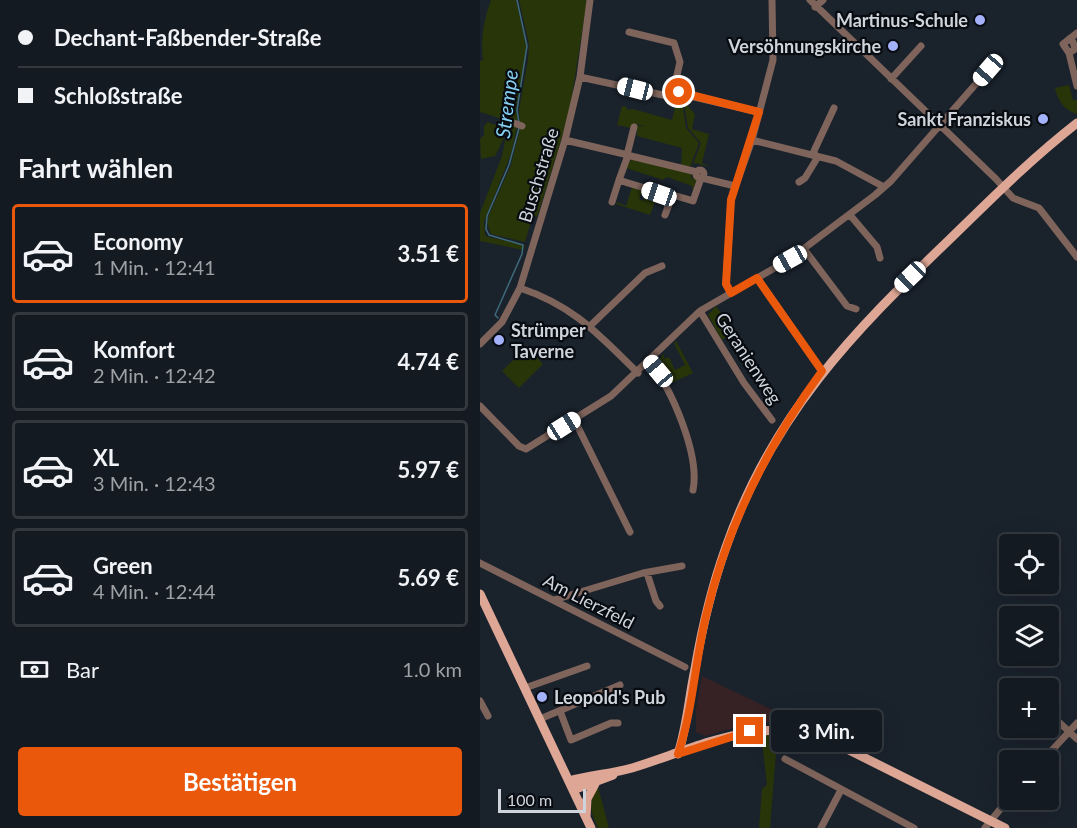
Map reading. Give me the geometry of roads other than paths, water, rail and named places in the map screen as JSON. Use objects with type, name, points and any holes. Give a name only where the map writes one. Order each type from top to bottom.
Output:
[{"type":"main road","points":[[678,754],[705,616],[733,527],[764,459],[822,371],[857,330],[1003,188],[1077,123]]},
{"type":"main road","points":[[480,594],[483,608],[525,688],[591,828]]},
{"type":"main road","points":[[571,786],[760,729],[807,732],[831,741],[987,824],[1005,828]]},
{"type":"main road","points":[[571,786],[595,784],[622,771]]},
{"type":"main road","points":[[586,817],[587,799],[595,784]]},
{"type":"street","name":"Buschstraße","points":[[480,344],[502,322],[520,288],[565,140],[580,76],[590,0]]},
{"type":"street","points":[[731,293],[726,276],[730,204],[752,140],[774,51],[772,0]]},
{"type":"street","points":[[810,0],[1012,198],[1039,208],[1077,257]]},
{"type":"street","points":[[815,7],[823,0]]},
{"type":"street","points":[[629,33],[674,43],[680,63],[675,95]]},
{"type":"street","points":[[1077,33],[1069,39],[1073,42],[1075,49],[1068,53],[1077,86]]},
{"type":"street","points":[[891,79],[921,46]]},
{"type":"street","points":[[480,406],[523,449],[611,396],[638,373],[700,311],[804,249],[884,187],[988,70]]},
{"type":"street","points":[[580,76],[759,112]]},
{"type":"street","points":[[799,182],[805,178],[816,160],[814,151],[834,108]]},
{"type":"street","points":[[514,123],[522,126]]},
{"type":"street","points":[[612,202],[628,155],[634,127]]},
{"type":"street","points":[[565,140],[628,155],[735,186]]},
{"type":"street","points":[[752,140],[815,156],[856,170],[884,187]]},
{"type":"street","points":[[619,180],[659,194],[673,194],[693,201],[700,176]]},
{"type":"street","points":[[665,215],[673,194]]},
{"type":"street","points":[[850,215],[877,247],[880,258]]},
{"type":"street","points":[[804,249],[847,306],[856,309]]},
{"type":"street","points":[[590,326],[645,273],[662,266]]},
{"type":"street","points":[[757,278],[822,371]]},
{"type":"street","points":[[520,288],[568,308],[638,373]]},
{"type":"street","name":"Geranienweg","points":[[700,311],[744,383],[772,420]]},
{"type":"street","points":[[649,361],[658,371],[682,427],[696,475],[693,490]]},
{"type":"street","points":[[574,420],[630,532]]},
{"type":"street","name":"Am Lierzfeld","points":[[480,563],[685,667]]},
{"type":"street","points":[[554,600],[647,573],[682,566]]},
{"type":"street","points":[[647,573],[656,601],[660,606]]},
{"type":"street","points":[[525,688],[587,666]]},
{"type":"street","points":[[540,719],[620,686]]},
{"type":"street","points":[[480,701],[488,716]]},
{"type":"street","points":[[560,711],[571,740],[611,723],[618,723]]},
{"type":"street","points":[[1059,721],[1077,739]]},
{"type":"street","points":[[1052,750],[1077,723]]},
{"type":"street","points":[[784,759],[898,824],[914,828]]},
{"type":"street","points":[[821,828],[841,790]]},
{"type":"street","points":[[987,824],[999,810]]},
{"type":"waterway","name":"Strempe","points":[[517,0],[527,46],[517,110],[519,123]]},
{"type":"waterway","name":"Strempe","points":[[498,318],[495,315],[522,254],[523,245],[489,235],[486,229],[487,216],[509,165],[519,128]]},
{"type":"place","name":"Martinus-Schule","points":[[980,20]]},
{"type":"place","name":"Versöhnungskirche","points":[[893,46]]},
{"type":"place","name":"Sankt Franziskus","points":[[1043,119]]},
{"type":"place","name":"Strümper Taverne","points":[[499,340]]},
{"type":"place","name":"Leopold's Pub","points":[[542,697]]}]
